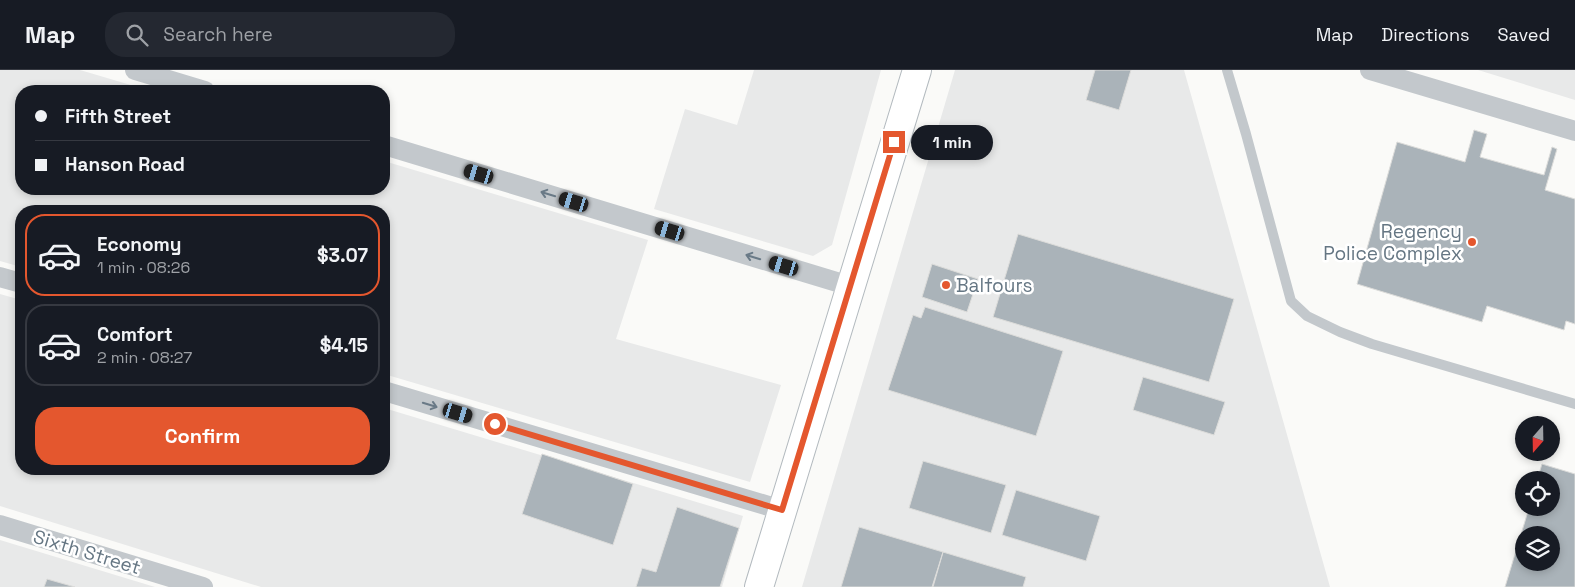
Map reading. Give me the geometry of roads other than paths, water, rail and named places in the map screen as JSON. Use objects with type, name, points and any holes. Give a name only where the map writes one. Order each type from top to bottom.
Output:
[{"type":"main road","points":[[759,587],[917,70]]},
{"type":"street","points":[[135,70],[185,85]]},
{"type":"street","points":[[1370,70],[1575,131]]},
{"type":"street","points":[[390,147],[850,286]]},
{"type":"street","points":[[0,277],[15,281]]},
{"type":"street","points":[[390,393],[782,510]]},
{"type":"street","name":"Sixth Street","points":[[0,525],[203,587]]},
{"type":"lane","points":[[1227,70],[1291,301],[1296,306],[1307,316],[1340,332],[1372,344],[1575,404]]},
{"type":"place","name":"Regency Police Complex","points":[[1472,242]]},
{"type":"place","name":"Balfours","points":[[946,285]]}]
